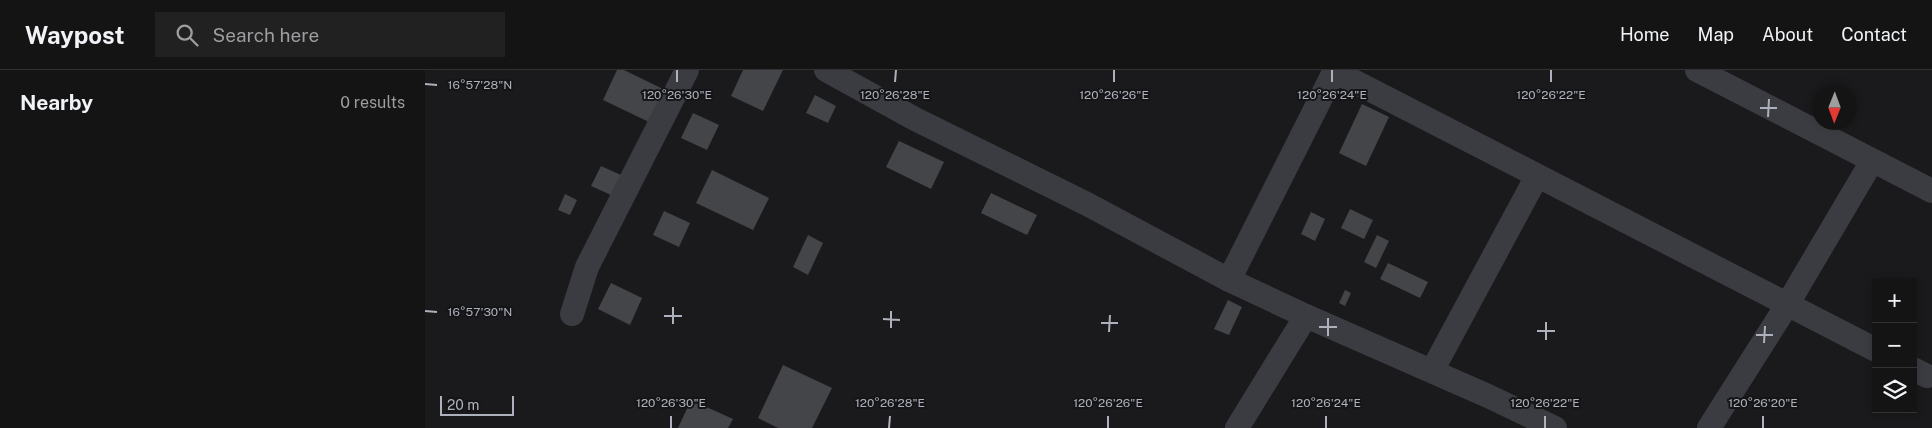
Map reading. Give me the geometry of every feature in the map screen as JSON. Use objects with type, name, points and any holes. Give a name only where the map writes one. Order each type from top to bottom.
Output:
[{"type":"street","points":[[572,314],[587,267],[687,70]]},
{"type":"street","points":[[826,70],[915,119],[1087,204],[1229,280],[1555,428]]},
{"type":"street","points":[[1697,70],[1932,191]]},
{"type":"street","points":[[1229,280],[1334,71],[1872,348]]},
{"type":"street","points":[[1709,428],[1787,305],[1872,161]]},
{"type":"street","points":[[1432,371],[1537,176]]},
{"type":"street","points":[[1237,428],[1307,316]]},
{"type":"building","points":[[617,70],[624,70],[665,90],[649,122],[603,100]]},
{"type":"building","points":[[743,70],[783,70],[763,111],[731,96]]},
{"type":"building","points":[[815,95],[836,106],[828,123],[806,113]]},
{"type":"building","points":[[1362,104],[1389,117],[1366,166],[1339,153]]},
{"type":"building","points":[[693,113],[719,125],[707,150],[681,138]]},
{"type":"building","points":[[899,141],[944,162],[931,189],[886,167]]},
{"type":"building","points":[[601,166],[621,175],[611,195],[591,186]]},
{"type":"building","points":[[712,170],[769,198],[753,230],[696,203]]},
{"type":"building","points":[[991,193],[1037,215],[1027,235],[981,213]]},
{"type":"building","points":[[565,194],[577,200],[570,215],[558,210]]},
{"type":"building","points":[[1350,209],[1373,220],[1364,239],[1341,228]]},
{"type":"building","points":[[664,211],[690,223],[679,247],[653,235]]},
{"type":"building","points":[[1311,212],[1325,219],[1315,241],[1301,234]]},
{"type":"building","points":[[808,235],[823,243],[808,275],[793,267]]},
{"type":"building","points":[[1377,235],[1389,241],[1376,268],[1364,262]]},
{"type":"building","points":[[1388,263],[1428,282],[1420,298],[1380,279]]},
{"type":"building","points":[[611,283],[642,298],[630,325],[598,309]]},
{"type":"building","points":[[1345,290],[1351,293],[1345,306],[1339,303]]},
{"type":"building","points":[[1228,300],[1242,307],[1229,335],[1214,329]]},
{"type":"building","points":[[783,365],[832,388],[812,428],[778,428],[758,418]]},
{"type":"building","points":[[691,400],[733,419],[728,428],[678,428]]}]
